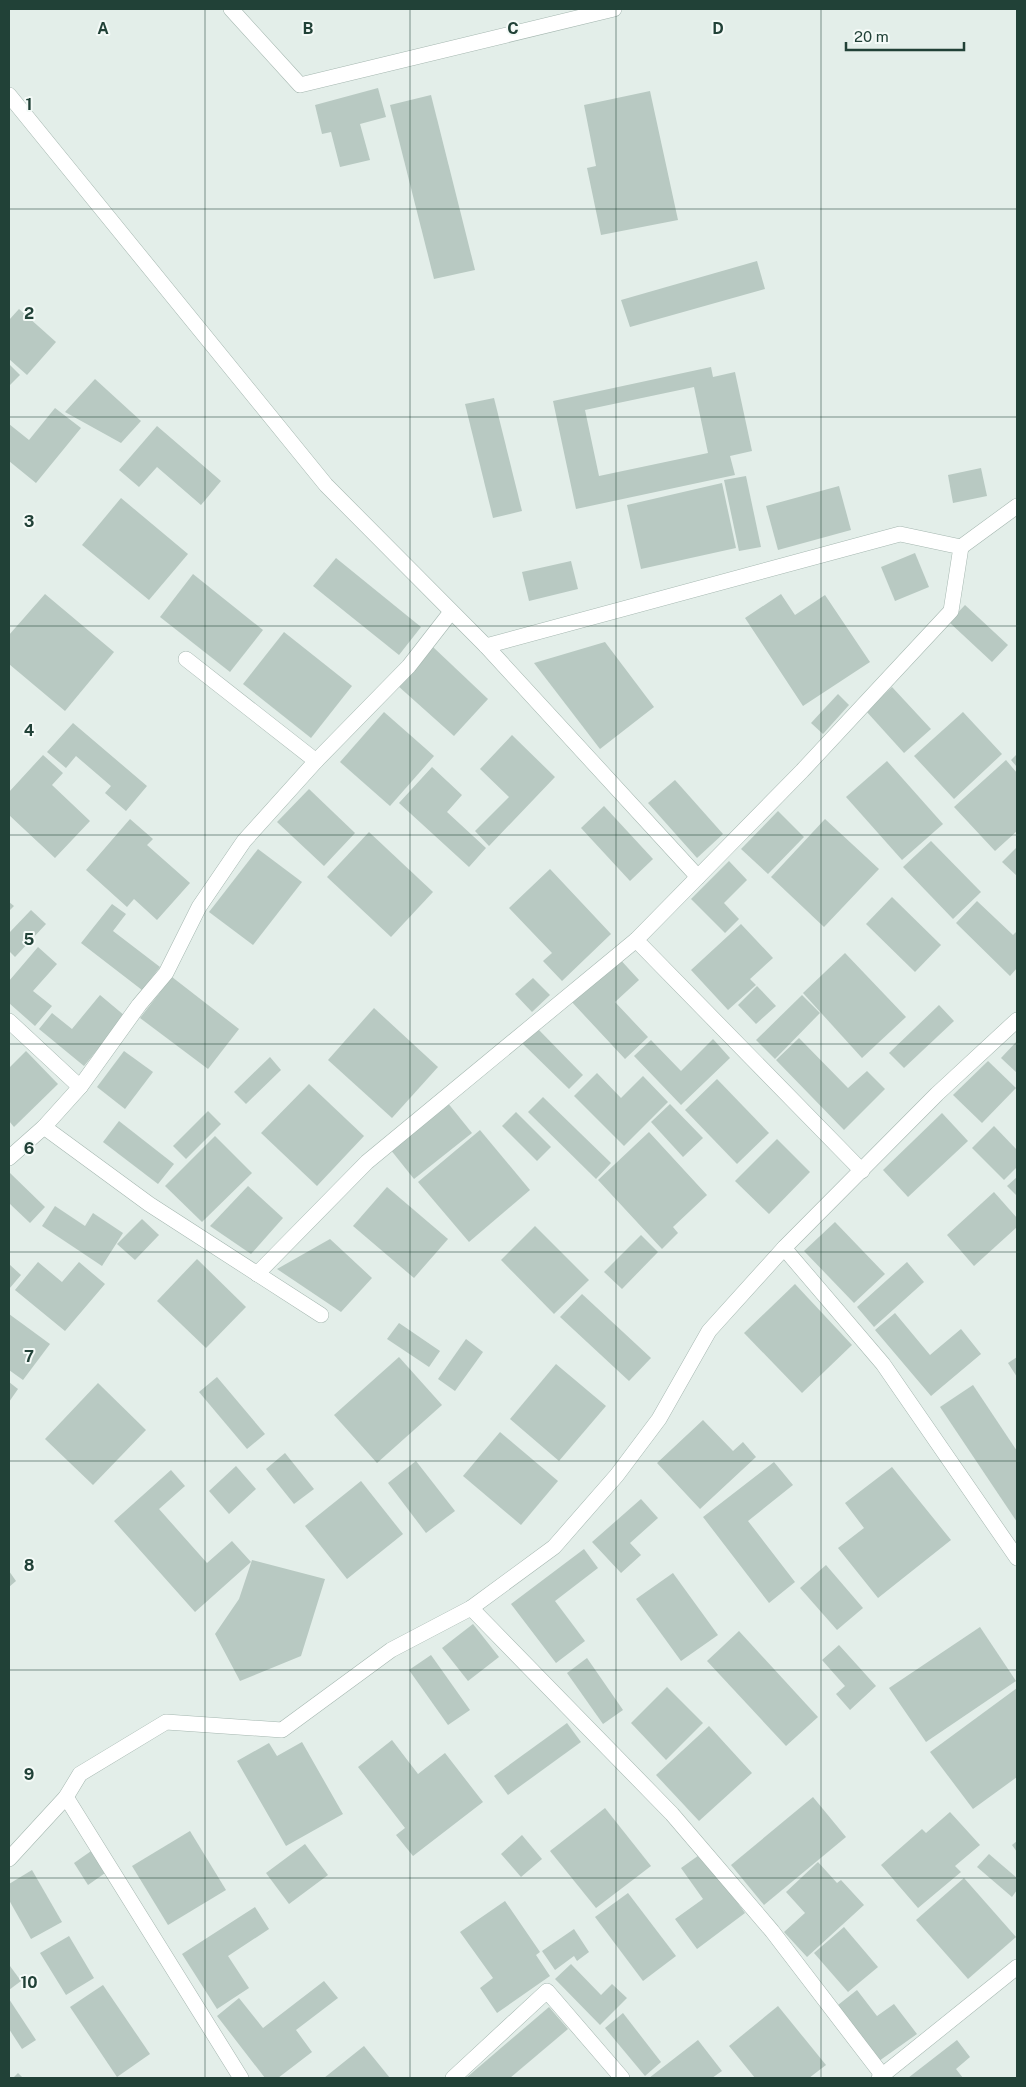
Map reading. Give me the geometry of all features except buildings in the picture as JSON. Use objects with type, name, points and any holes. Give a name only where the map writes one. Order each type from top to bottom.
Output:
[{"type":"street","points":[[231,9],[300,85],[614,9]]},
{"type":"street","points":[[9,95],[326,485],[486,646],[698,877]]},
{"type":"street","points":[[257,1274],[367,1162],[636,940],[802,771],[951,611],[961,547],[1017,506]]},
{"type":"street","points":[[486,646],[900,534],[961,547]]},
{"type":"street","points":[[9,1158],[44,1128],[80,1088],[139,1005],[166,973],[199,907],[244,841],[316,761],[409,666],[451,612]]},
{"type":"street","points":[[186,659],[316,761]]},
{"type":"street","points":[[636,940],[862,1171]]},
{"type":"street","points":[[9,1859],[66,1797],[80,1774],[166,1722],[282,1730],[391,1650],[471,1608],[554,1547],[617,1475],[659,1419],[709,1331],[784,1248],[937,1094],[1017,1020]]},
{"type":"street","points":[[9,1021],[80,1088]]},
{"type":"street","points":[[44,1128],[149,1204],[321,1315]]},
{"type":"street","points":[[784,1248],[883,1364],[1017,1558]]},
{"type":"street","points":[[471,1608],[672,1814],[772,1932],[881,2077],[1017,1968]]},
{"type":"street","points":[[66,1797],[241,2078]]},
{"type":"street","points":[[453,2078],[547,1991],[622,2078]]}]
